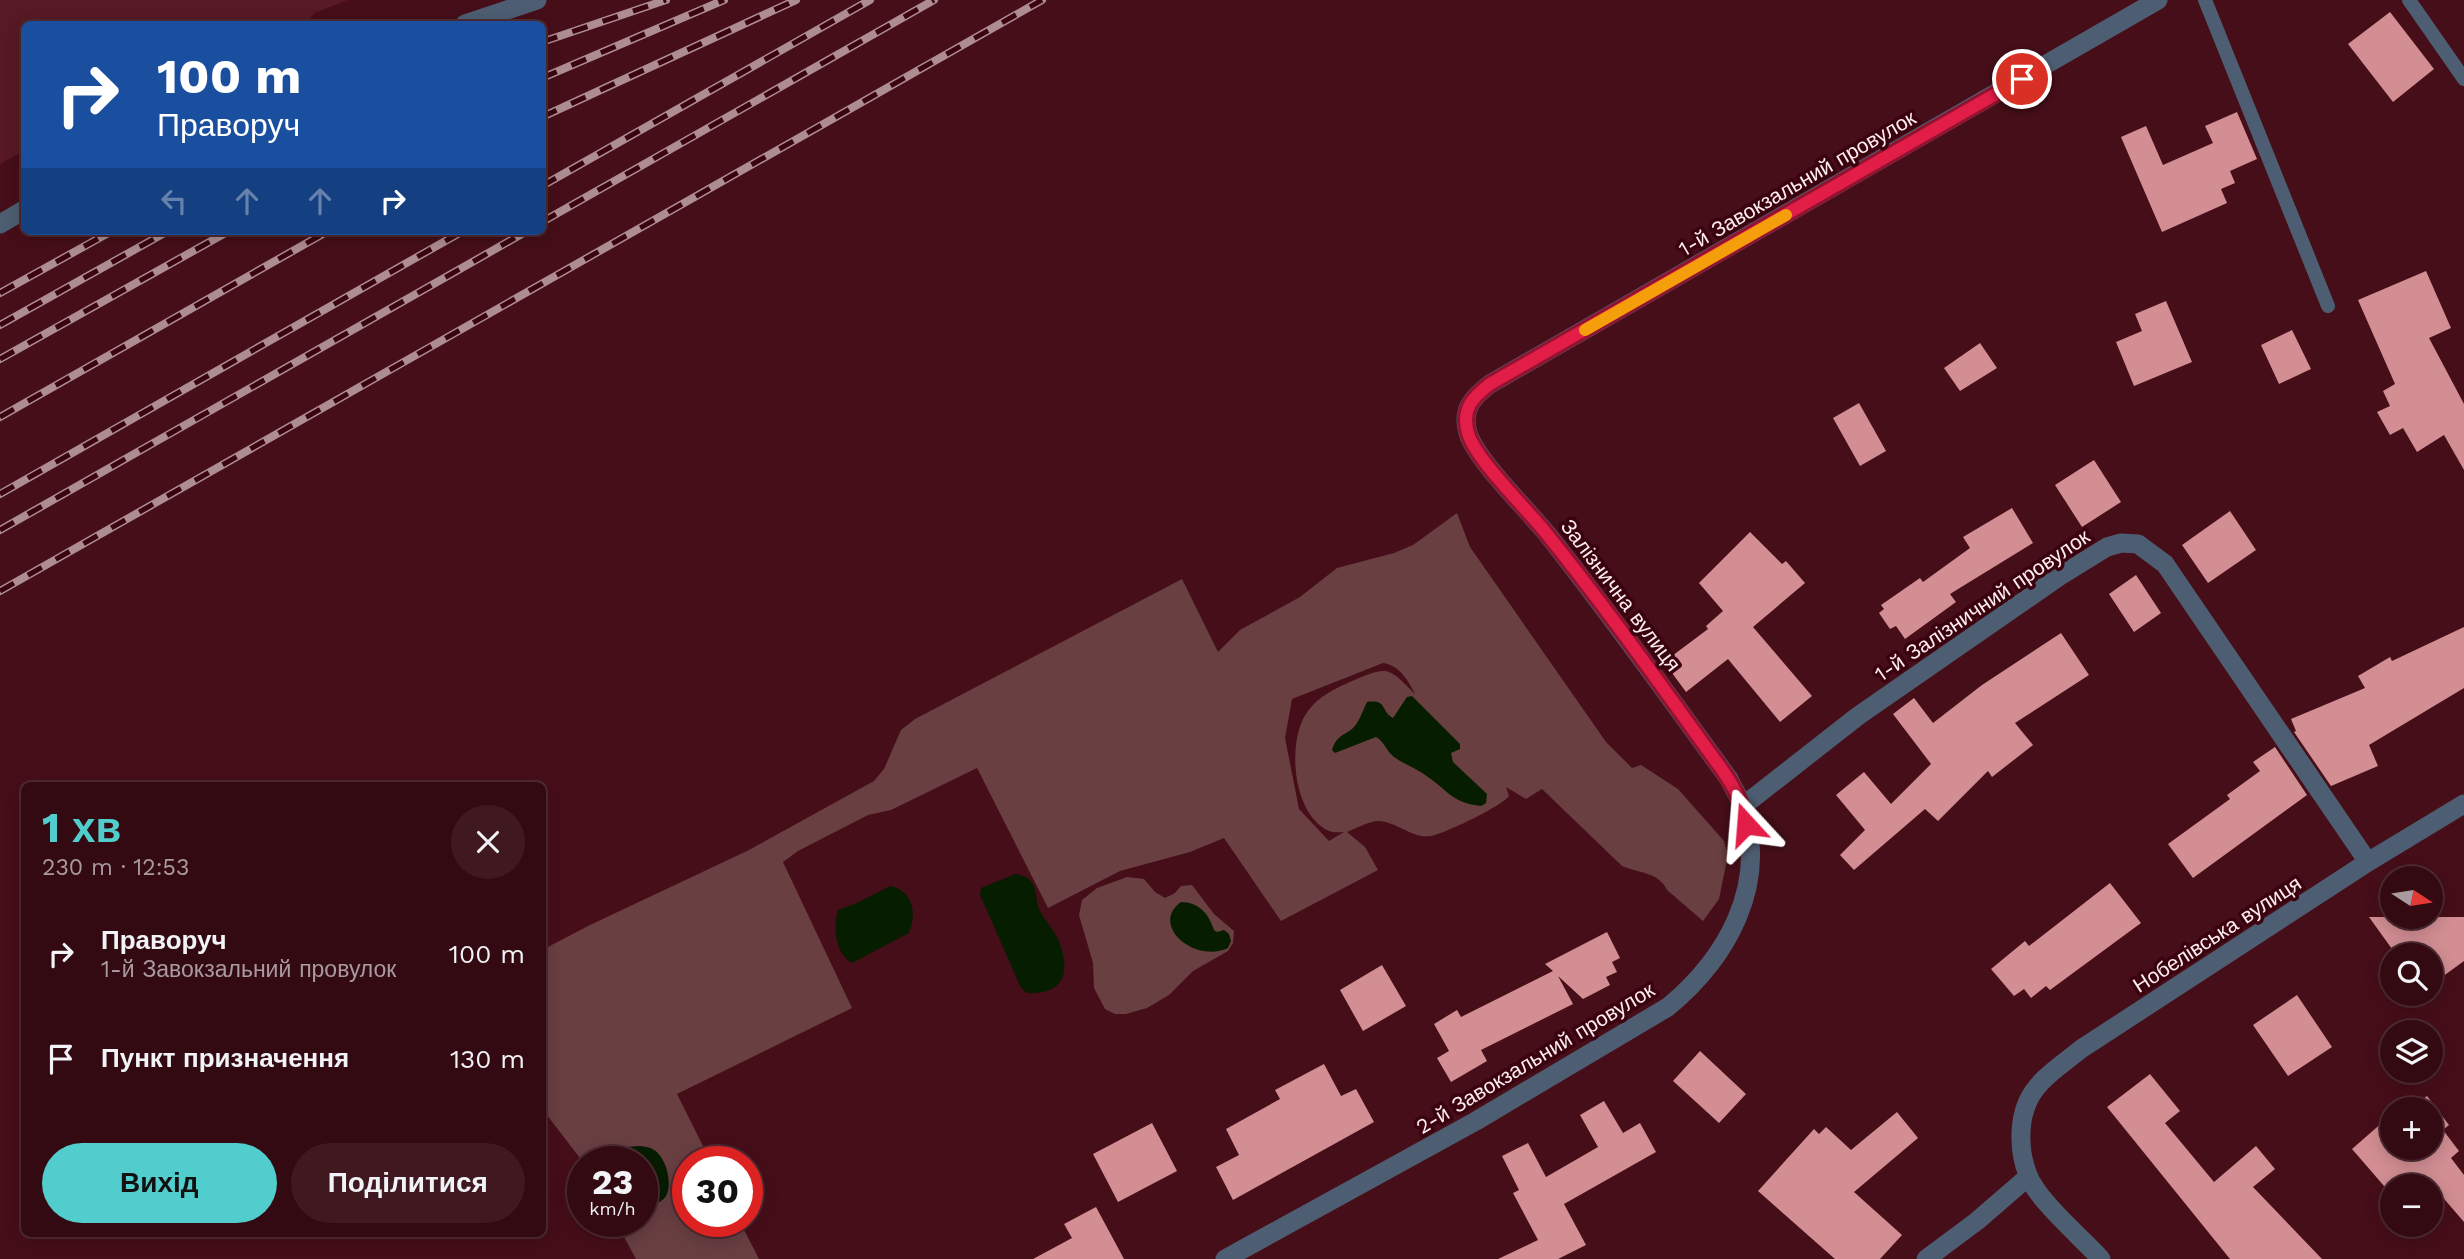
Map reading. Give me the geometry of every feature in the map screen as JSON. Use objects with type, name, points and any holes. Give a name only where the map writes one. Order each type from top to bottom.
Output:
[{"type":"street","points":[[474,21],[537,0]]},
{"type":"street","name":"1-й Завокзальний провулок","points":[[1466,413],[1474,397],[1490,384],[2158,0]]},
{"type":"street","points":[[0,224],[21,211]]},
{"type":"street","name":"Залізнична вулиця","points":[[1466,413],[1468,432],[1478,452],[1547,534],[1646,665],[1729,779],[1743,806]]},
{"type":"street","name":"1-й Залізничний провулок","points":[[1743,806],[1858,716],[2060,576],[2107,547],[2121,543],[2138,544],[2165,564],[2368,862]]},
{"type":"street","name":"Нобелівська вулиця","points":[[2028,1177],[2021,1151],[2022,1126],[2028,1100],[2046,1077],[2081,1049],[2368,862],[2464,804]]},
{"type":"street","name":"2-й Завокзальний провулок","points":[[1225,1259],[1476,1121],[1668,1007],[1693,987],[1720,953],[1738,919],[1748,883],[1750,842],[1743,806]]},
{"type":"street","points":[[1926,1259],[1977,1221],[2028,1177],[2101,1259]]},
{"type":"lane","points":[[2205,0],[2328,306]]},
{"type":"lane","points":[[2409,0],[2464,79]]},
{"type":"shaded area","points":[[0,0],[348,0],[315,13],[307,21],[21,21],[21,153],[0,164]]},
{"type":"shaded area","points":[[1457,513],[1470,547],[1606,742],[1632,768],[1641,765],[1678,789],[1724,841],[1728,855],[1719,899],[1703,921],[1659,880],[1622,866],[1542,789],[1526,799],[1506,787],[1509,796],[1504,801],[1472,819],[1431,836],[1417,835],[1378,821],[1347,832],[1365,847],[1378,870],[1281,921],[1224,838],[1190,852],[1120,871],[1048,908],[977,768],[891,810],[868,815],[798,851],[783,862],[852,1008],[677,1094],[703,1146],[672,1146],[672,1237],[748,1237],[759,1259],[636,1259],[624,1237],[658,1237],[658,1146],[571,1146],[546,1114],[546,948],[747,851],[874,781],[884,769],[901,730],[915,719],[1182,579],[1218,652],[1240,630],[1300,597],[1337,568],[1394,553],[1413,545]],"holes":[[[1383,663],[1389,664],[1402,674],[1415,694],[1393,674],[1387,671],[1374,672],[1322,697],[1308,711],[1301,724],[1295,757],[1300,793],[1317,822],[1329,831],[1344,832],[1329,841],[1299,809],[1285,738],[1292,699]]]},
{"type":"shaded area","points":[[1412,696],[1460,744],[1460,749],[1451,753],[1453,762],[1487,794],[1486,803],[1481,806],[1452,796],[1424,774],[1394,757],[1376,737],[1335,753],[1332,750],[1337,739],[1357,723],[1367,702],[1378,702],[1393,718],[1407,697]]},
{"type":"shaded area","points":[[1015,874],[1033,883],[1040,911],[1060,944],[1064,974],[1056,987],[1048,991],[1027,993],[1021,988],[980,895],[981,888]]},
{"type":"shaded area","points":[[1127,877],[1144,879],[1155,892],[1165,898],[1181,886],[1192,885],[1214,914],[1234,931],[1233,943],[1228,951],[1193,971],[1169,995],[1147,1008],[1115,1014],[1105,1009],[1094,988],[1093,963],[1079,915],[1082,900],[1097,888]]},
{"type":"shaded area","points":[[890,886],[904,893],[912,904],[913,918],[909,933],[852,963],[842,953],[837,940],[838,910]]},
{"type":"shaded area","points":[[1181,902],[1198,907],[1206,914],[1214,930],[1224,930],[1229,934],[1231,941],[1228,948],[1215,952],[1202,951],[1180,940],[1170,921],[1172,911]]},
{"type":"shaded area","points":[[658,1153],[665,1164],[669,1185],[664,1198],[658,1202]]},
{"type":"building","points":[[2390,12],[2434,69],[2393,102],[2348,44]]},
{"type":"building","points":[[2237,112],[2257,159],[2230,171],[2235,183],[2221,189],[2227,203],[2162,232],[2121,137],[2146,126],[2163,165],[2213,143],[2205,126]]},
{"type":"building","points":[[2426,271],[2451,328],[2429,338],[2464,404],[2464,470],[2444,435],[2417,452],[2403,428],[2390,435],[2377,412],[2390,406],[2383,391],[2395,384],[2358,300]]},
{"type":"building","points":[[2166,301],[2192,362],[2134,386],[2116,342],[2142,331],[2135,314]]},
{"type":"building","points":[[2292,330],[2311,369],[2279,384],[2261,345]]},
{"type":"building","points":[[1980,343],[1997,368],[1960,391],[1944,368]]},
{"type":"building","points":[[1859,403],[1886,451],[1860,466],[1833,418]]},
{"type":"building","points":[[2094,460],[2121,502],[2082,527],[2055,485]]},
{"type":"building","points":[[2012,508],[2033,543],[1950,594],[1956,602],[1905,639],[1896,626],[1890,629],[1879,613],[1884,609],[1881,605],[1920,578],[1923,582],[1970,548],[1963,537]]},
{"type":"building","points":[[2230,511],[2256,550],[2208,583],[2182,545]]},
{"type":"building","points":[[1750,532],[1782,564],[1786,561],[1805,583],[1753,627],[1812,696],[1780,722],[1728,659],[1686,692],[1664,662],[1708,629],[1706,626],[1723,611],[1699,583]]},
{"type":"building","points":[[2136,575],[2161,613],[2134,632],[2109,594]]},
{"type":"building","points":[[2464,627],[2464,688],[2369,745],[2378,766],[2331,786],[2294,732],[2296,731],[2291,719],[2365,688],[2358,676],[2390,657],[2392,661]]},
{"type":"building","points":[[2061,633],[2089,675],[2015,723],[2033,745],[1992,777],[1988,771],[1938,821],[1925,809],[1854,870],[1840,855],[1865,830],[1836,795],[1864,772],[1891,804],[1931,764],[1893,714],[1914,698],[1933,723],[1982,685]]},
{"type":"building","points":[[2275,747],[2307,795],[2193,878],[2168,844],[2230,799],[2227,795],[2260,771],[2253,762]]},
{"type":"building","points":[[2110,883],[2141,923],[2050,990],[2046,986],[2031,998],[2024,989],[2014,996],[1991,969],[2025,941],[2029,946]]},
{"type":"building","points":[[2369,917],[2380,917],[2380,929],[2443,929],[2443,917],[2464,917],[2464,961],[2443,976],[2443,943],[2388,943]]},
{"type":"building","points":[[1607,932],[1620,958],[1612,962],[1617,972],[1606,977],[1610,985],[1583,999],[1558,976],[1573,1004],[1481,1050],[1487,1061],[1451,1082],[1437,1058],[1449,1051],[1434,1024],[1457,1010],[1461,1017],[1553,971],[1545,964]]},
{"type":"building","points":[[1382,965],[1406,1006],[1363,1031],[1340,990]]},
{"type":"building","points":[[2297,995],[2332,1047],[2288,1076],[2253,1025]]},
{"type":"building","points":[[1700,1051],[1746,1094],[1719,1123],[1673,1081]]},
{"type":"building","points":[[1324,1064],[1341,1096],[1356,1089],[1374,1122],[1233,1200],[1216,1167],[1239,1155],[1226,1129],[1280,1099],[1275,1090]]},
{"type":"building","points":[[2150,1074],[2180,1111],[2165,1123],[2214,1182],[2256,1146],[2275,1169],[2253,1187],[2322,1259],[2230,1259],[2107,1107]]},
{"type":"building","points":[[1604,1101],[1623,1133],[1640,1123],[1656,1152],[1564,1204],[1586,1245],[1558,1259],[1498,1259],[1538,1240],[1513,1193],[1519,1190],[1502,1156],[1528,1143],[1546,1177],[1598,1147],[1580,1115]]},
{"type":"building","points":[[1897,1112],[1918,1138],[1854,1192],[1902,1235],[1880,1259],[1835,1259],[1758,1191],[1814,1129],[1819,1134],[1826,1127],[1851,1150]]},
{"type":"building","points":[[2443,1117],[2449,1125],[2443,1130]]},
{"type":"building","points":[[1152,1123],[1177,1171],[1118,1202],[1093,1154]]},
{"type":"building","points":[[2380,1124],[2380,1160],[2443,1160],[2443,1130],[2459,1151],[2451,1158],[2464,1175],[2464,1222],[2443,1198],[2443,1174],[2380,1174],[2380,1181],[2352,1149]]},
{"type":"building","points":[[1096,1207],[1124,1259],[1033,1259],[1072,1238],[1064,1224]]},
{"type":"railway","points":[[546,41],[666,0]]},
{"type":"railway","points":[[546,76],[724,0]]},
{"type":"railway","points":[[546,115],[796,0]]},
{"type":"railway","points":[[546,184],[870,0]]},
{"type":"railway","points":[[546,220],[934,0]]},
{"type":"railway","points":[[0,591],[1042,0]]},
{"type":"railway","points":[[0,293],[105,235]]},
{"type":"railway","points":[[0,325],[161,235]]},
{"type":"railway","points":[[0,359],[222,235]]},
{"type":"railway","points":[[0,417],[321,235]]},
{"type":"railway","points":[[0,494],[456,235]]},
{"type":"railway","points":[[0,530],[520,235]]},
{"type":"slow traffic","points":[[1585,330],[1786,215]]},
{"type":"route","points":[[1746,824],[1743,806],[1729,779],[1547,534],[1478,452],[1468,432],[1466,413],[1474,397],[1490,384],[2022,79]]}]
